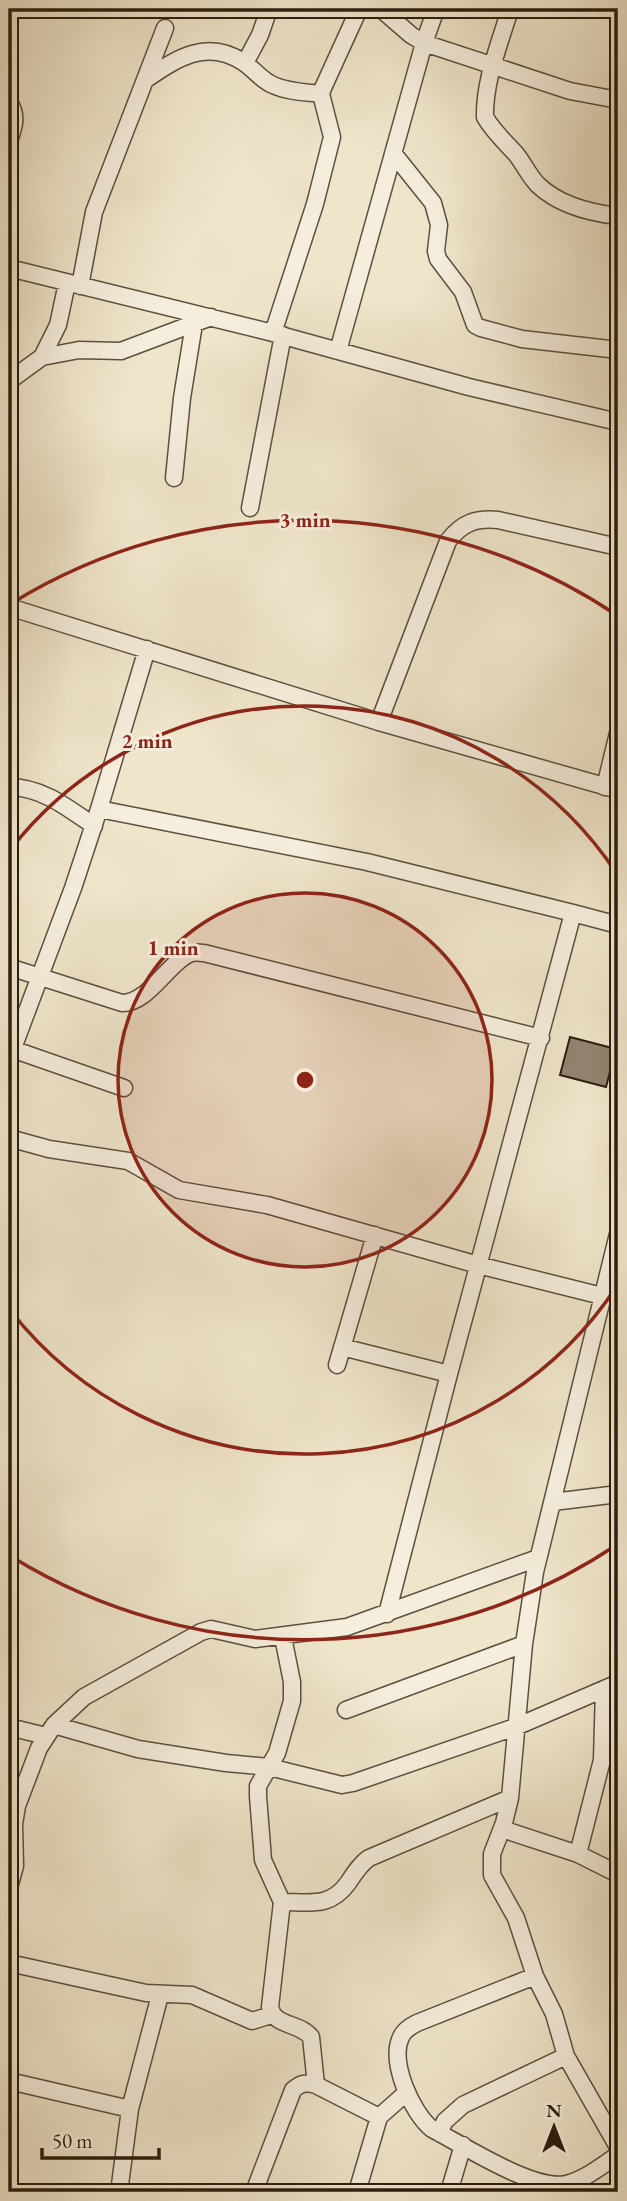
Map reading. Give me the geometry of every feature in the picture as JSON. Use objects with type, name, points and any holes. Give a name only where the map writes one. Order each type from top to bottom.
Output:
[{"type":"street","points":[[245,63],[260,35],[269,9]]},
{"type":"street","points":[[250,508],[278,334],[332,137],[321,94],[359,9]]},
{"type":"street","points":[[381,9],[424,43],[570,91],[618,100]]},
{"type":"street","points":[[338,351],[424,43],[436,9]]},
{"type":"street","points":[[510,9],[485,99],[485,117],[544,190],[581,209],[618,216]]},
{"type":"street","points":[[42,357],[58,325],[94,212],[165,28]]},
{"type":"street","points":[[145,80],[177,58],[208,51],[229,54],[272,85],[321,94]]},
{"type":"street","points":[[9,102],[15,114],[9,141]]},
{"type":"street","points":[[393,153],[433,203],[439,225],[436,251],[438,259],[463,292],[475,325],[522,339],[618,350]]},
{"type":"street","points":[[9,268],[278,334],[469,387],[618,422]]},
{"type":"street","points":[[9,381],[42,357],[79,350],[121,351],[211,317]]},
{"type":"street","points":[[174,478],[182,398],[194,324]]},
{"type":"street","points":[[379,722],[448,541],[462,526],[484,519],[498,520],[618,547]]},
{"type":"street","points":[[9,607],[379,722],[612,789],[618,733]]},
{"type":"street","points":[[124,1088],[11,1054],[94,826],[147,649]]},
{"type":"street","points":[[9,787],[38,792],[60,802],[94,826]]},
{"type":"street","points":[[99,809],[367,862],[618,925]]},
{"type":"street","points":[[387,1614],[573,913]]},
{"type":"street","points":[[9,967],[122,1003],[130,1003],[182,959],[192,953],[204,953],[541,1038]]},
{"type":"street","points":[[9,1138],[49,1149],[128,1161],[178,1190],[267,1205],[478,1265],[602,1296]]},
{"type":"street","points":[[618,1234],[538,1558],[524,1644],[510,1798],[492,1854],[491,1868],[496,1883],[516,1918],[535,1976],[554,2014],[566,2056],[618,2147]]},
{"type":"street","points":[[337,1365],[376,1235]]},
{"type":"street","points":[[342,1347],[449,1374]]},
{"type":"street","points":[[553,1502],[618,1494]]},
{"type":"street","points":[[9,1888],[15,1866],[14,1815],[29,1772],[50,1730],[84,1697],[201,1632],[211,1629],[255,1639],[347,1627],[538,1558]]},
{"type":"street","points":[[283,1637],[293,1691],[276,1753],[258,1786],[263,1860],[282,1902],[270,2007],[271,2015],[276,2020],[307,2031],[311,2037],[316,2085]]},
{"type":"street","points":[[346,1710],[524,1644]]},
{"type":"street","points":[[9,1727],[50,1730],[184,1758],[269,1767],[330,1784],[353,1783],[518,1726],[611,1686]]},
{"type":"street","points":[[578,1854],[602,1760],[611,1686]]},
{"type":"street","points":[[602,1760],[618,1754]]},
{"type":"street","points":[[282,1902],[334,1899],[369,1858],[510,1798]]},
{"type":"street","points":[[502,1829],[578,1854],[618,1874]]},
{"type":"street","points":[[9,1963],[160,1995],[201,1997],[252,2021],[271,2015]]},
{"type":"street","points":[[535,1976],[407,2029],[398,2046],[407,2093],[421,2121],[524,2185],[565,2185],[618,2155]]},
{"type":"street","points":[[119,2192],[130,2109],[160,1995]]},
{"type":"street","points":[[439,2133],[445,2121],[463,2105],[566,2056]]},
{"type":"street","points":[[9,2081],[130,2109]]},
{"type":"street","points":[[254,2192],[293,2090],[299,2084],[316,2085],[379,2117]]},
{"type":"street","points":[[357,2192],[379,2117],[407,2093]]},
{"type":"street","points":[[449,2192],[463,2145]]},
{"type":"building","points":[[570,1037],[616,1049],[606,1087],[560,1075]]}]
